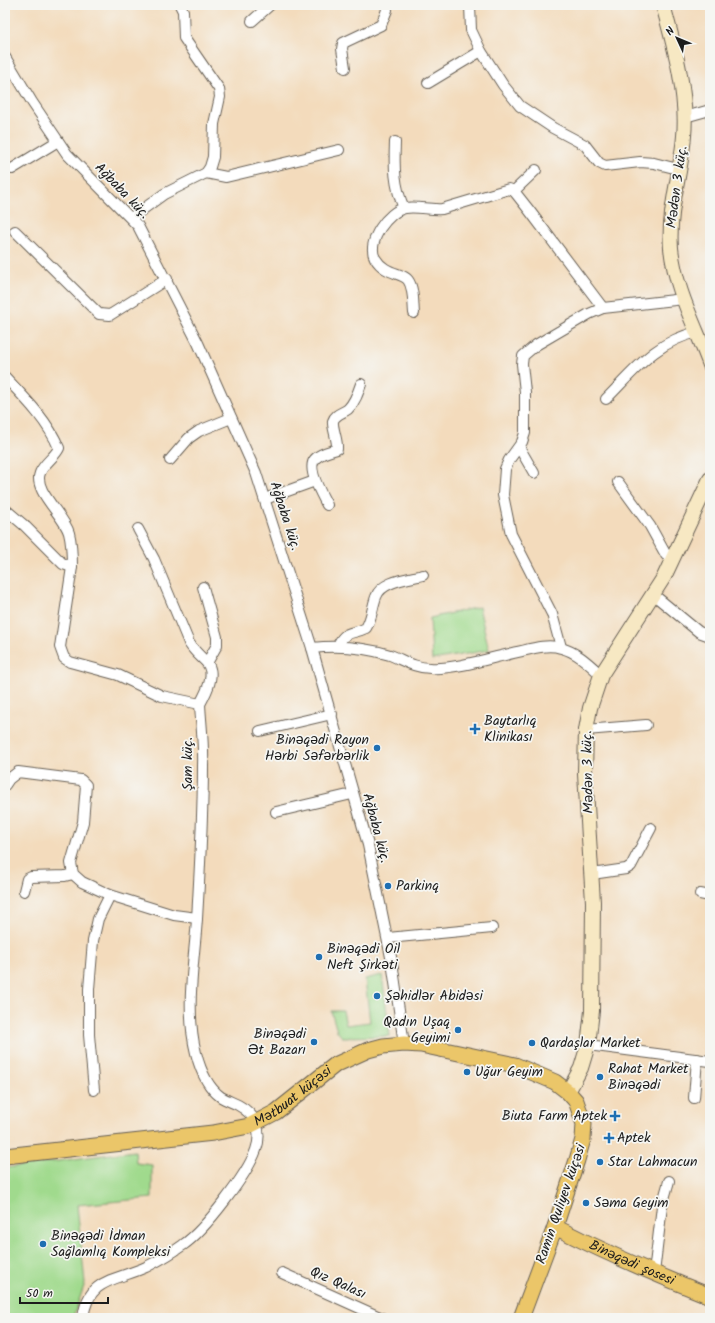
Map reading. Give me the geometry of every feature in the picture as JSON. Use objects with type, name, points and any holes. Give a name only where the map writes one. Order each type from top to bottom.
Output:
[{"type":"main road","name":"Mətbuat küçəsi","points":[[5,1156],[213,1133],[256,1123],[276,1112],[335,1065],[368,1050],[404,1044],[421,1045],[515,1065],[555,1082],[568,1092]]},
{"type":"main road","name":"Ramin Quliyev küçəsi","points":[[521,1318],[555,1227],[583,1139],[584,1124],[581,1111],[576,1100],[568,1092]]},
{"type":"main road","name":"Binəqədi şosesi","points":[[555,1227],[654,1273],[710,1296]]},
{"type":"street","points":[[252,21],[270,5]]},
{"type":"street","points":[[345,68],[342,49],[343,43],[381,25],[388,10],[386,5]]},
{"type":"street","points":[[470,5],[471,30],[481,51],[503,85],[520,106],[547,125],[585,145],[599,163],[605,166],[640,162],[654,163],[678,169]]},
{"type":"street","name":"Mədən 3 küç.","points":[[663,5],[674,53],[685,117],[684,137],[670,229],[673,260],[684,299],[710,366]]},
{"type":"street","points":[[131,218],[164,194],[206,173],[210,167],[213,157],[214,124],[220,97],[219,89],[184,38],[185,7]]},
{"type":"street","points":[[428,83],[481,51]]},
{"type":"street","name":"Ağbaba küç.","points":[[5,57],[58,141],[79,167],[131,218],[142,233],[167,279],[198,343],[256,473],[332,714],[352,794],[368,846],[388,938],[404,1044]]},
{"type":"street","points":[[685,117],[710,110]]},
{"type":"street","points":[[12,169],[58,141]]},
{"type":"street","points":[[395,142],[393,172],[399,198],[404,208]]},
{"type":"street","points":[[206,173],[226,177],[339,150]]},
{"type":"street","points":[[514,191],[536,170]]},
{"type":"street","points":[[414,313],[410,284],[407,278],[389,272],[375,258],[372,249],[375,236],[382,226],[392,215],[404,208],[431,210],[442,209],[510,189],[514,191],[603,308]]},
{"type":"street","points":[[15,231],[99,314],[110,315],[167,279]]},
{"type":"street","points":[[561,648],[552,614],[515,545],[507,522],[503,479],[509,460],[525,433],[526,424],[522,364],[523,356],[536,345],[589,314],[603,308],[684,299]]},
{"type":"street","points":[[606,399],[654,351],[672,339],[698,332]]},
{"type":"street","points":[[5,377],[26,399],[55,438],[59,448],[40,472],[39,483],[42,492],[60,516],[68,532],[72,551],[72,567],[60,648],[64,658],[70,662],[118,676],[162,696],[200,704],[210,682],[211,672],[207,663],[195,652],[189,643],[154,559],[138,529]]},
{"type":"street","points":[[327,505],[315,481],[312,466],[317,457],[337,449],[338,440],[332,422],[335,417],[348,409],[354,402],[361,384]]},
{"type":"street","points":[[170,460],[189,438],[199,431],[231,418]]},
{"type":"street","points":[[518,447],[534,473]]},
{"type":"street","name":"Mədən 3 küç.","points":[[568,1092],[577,1077],[588,1045],[592,1011],[592,874],[585,773],[586,730],[590,708],[601,674],[654,595],[673,560],[710,479]]},
{"type":"street","points":[[265,499],[315,481]]},
{"type":"street","points":[[618,482],[650,526],[666,555],[673,560]]},
{"type":"street","points":[[5,509],[25,526],[63,564],[72,567]]},
{"type":"street","points":[[338,646],[343,636],[366,628],[370,620],[376,596],[380,590],[386,586],[423,575]]},
{"type":"street","points":[[203,587],[217,637],[217,645],[207,663]]},
{"type":"street","points":[[654,595],[699,632],[710,636]]},
{"type":"street","points":[[312,648],[338,646],[385,654],[418,667],[431,668],[446,667],[547,646],[561,648],[576,655],[601,674]]},
{"type":"street","name":"Şam küç.","points":[[200,704],[203,765],[197,918],[191,1003],[196,1053],[203,1073],[210,1086],[222,1097],[250,1112],[256,1123]]},
{"type":"street","points":[[260,731],[332,714]]},
{"type":"street","points":[[586,730],[646,725]]},
{"type":"street","points":[[5,785],[9,779],[18,772],[81,780],[86,785],[83,822],[71,863],[73,874],[82,882],[110,894],[174,915],[197,918]]},
{"type":"street","points":[[276,812],[352,794]]},
{"type":"street","points":[[592,874],[626,870],[631,866],[651,828]]},
{"type":"street","points":[[24,891],[27,880],[31,877],[65,876],[73,874]]},
{"type":"street","points":[[94,1090],[89,1035],[89,989],[91,962],[93,941],[98,919],[110,894]]},
{"type":"street","points":[[388,938],[492,928]]},
{"type":"street","points":[[588,1045],[710,1061]]},
{"type":"street","points":[[694,1098],[697,1059]]},
{"type":"street","points":[[83,1318],[87,1299],[98,1287],[147,1267],[179,1248],[210,1220],[253,1158],[258,1142],[256,1123]]},
{"type":"street","points":[[654,1273],[662,1206],[669,1182]]},
{"type":"street","name":"Qız Qalası","points":[[282,1273],[382,1318]]},
{"type":"green space","points":[[479,607],[489,650],[432,660],[430,618]]},
{"type":"green space","points":[[382,975],[390,1036],[342,1037],[337,1031],[331,1011],[343,1011],[346,1025],[370,1022],[365,979]]},
{"type":"green space","name":"Binəqədi İdman Sağlamlıq Kompleksi","points":[[135,1151],[136,1163],[152,1165],[152,1198],[77,1205],[85,1283],[73,1318],[5,1318],[5,1168]]},
{"type":"place","name":"Baytarlıq Klinikası","points":[[475,729]]},
{"type":"place","name":"Binəqədi Rayon Hərbi Səfərbərlik","points":[[377,748]]},
{"type":"place","name":"Parkinq","points":[[388,886]]},
{"type":"place","name":"Binəqədi Oil Neft Şirkəti","points":[[319,957]]},
{"type":"place","name":"Şəhidlər Abidəsi","points":[[377,996]]},
{"type":"place","name":"Qadın Uşaq Geyimi","points":[[458,1030]]},
{"type":"place","name":"Binəqədi Ət Bazarı","points":[[314,1042]]},
{"type":"place","name":"Qardaşlar Market","points":[[532,1043]]},
{"type":"place","name":"Uğur Geyim","points":[[467,1072]]},
{"type":"place","name":"Rahat Market Binəqədi","points":[[600,1077]]},
{"type":"place","name":"Biuta Farm Aptek","points":[[615,1116]]},
{"type":"place","name":"Aptek","points":[[609,1138]]},
{"type":"place","name":"Star Lahmacun","points":[[600,1162]]},
{"type":"place","name":"Səma Geyim","points":[[586,1203]]},
{"type":"place","name":"Binəqədi İdman Sağlamlıq Kompleksi","points":[[43,1244]]}]
